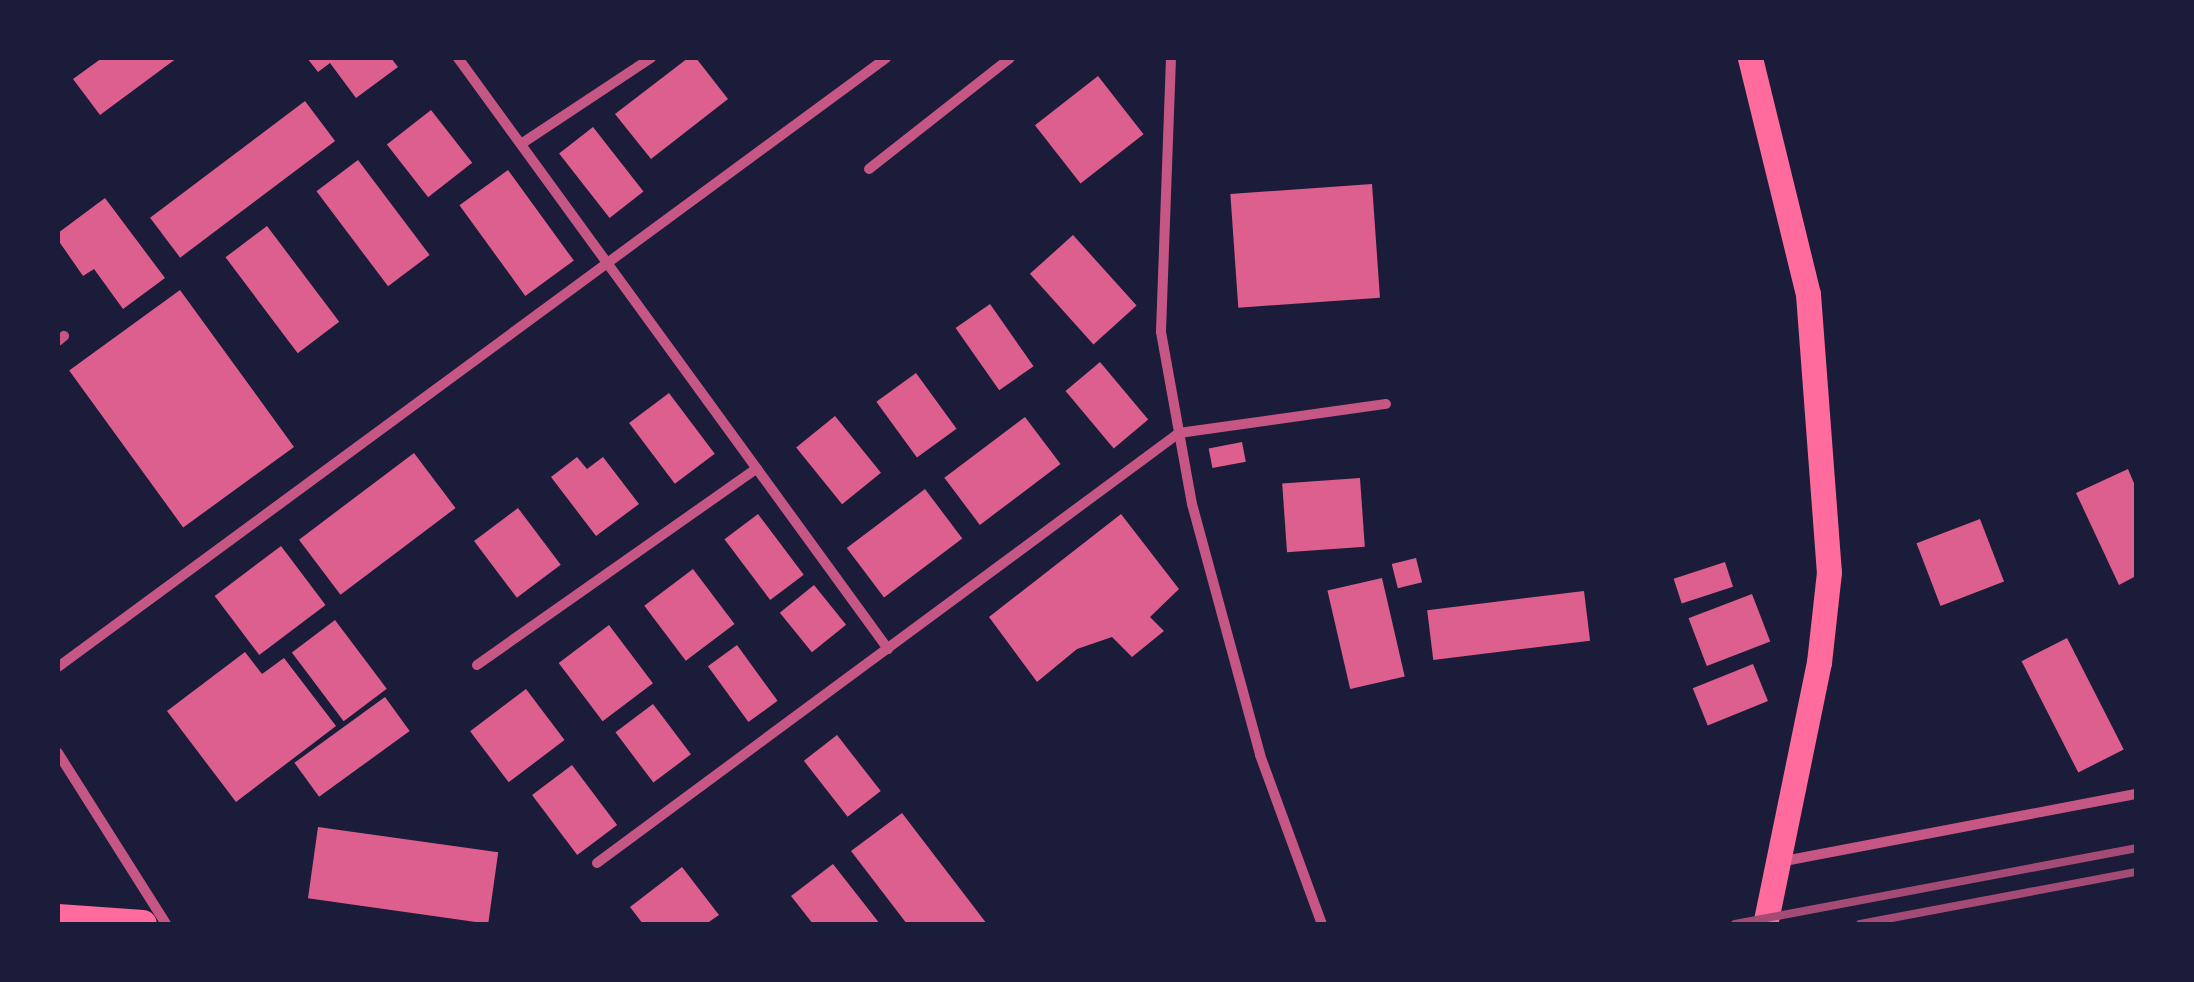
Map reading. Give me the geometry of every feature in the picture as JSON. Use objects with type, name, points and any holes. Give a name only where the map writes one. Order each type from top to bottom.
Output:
[{"type":"highway","points":[[58,918],[143,924]]},
{"type":"main road","points":[[1750,58],[1808,294],[1827,486],[1829,572],[1820,662],[1765,924]]},
{"type":"street","points":[[458,58],[888,649]]},
{"type":"street","points":[[521,144],[651,58]]},
{"type":"street","points":[[58,667],[605,260],[886,58]]},
{"type":"street","points":[[869,170],[1010,58]]},
{"type":"street","points":[[1171,58],[1162,332],[1192,504],[1260,756],[1322,924]]},
{"type":"street","points":[[597,863],[1180,433],[1386,404]]},
{"type":"street","points":[[477,665],[757,468]]},
{"type":"street","points":[[58,753],[166,924]]},
{"type":"street","points":[[1778,862],[2136,794]]},
{"type":"building","points":[[102,58],[177,58],[100,115],[73,79]]},
{"type":"building","points":[[307,58],[391,58],[398,67],[356,98],[330,63],[318,72]]},
{"type":"building","points":[[688,58],[696,58],[728,99],[651,159],[615,114]]},
{"type":"building","points":[[1098,76],[1144,134],[1081,184],[1035,125]]},
{"type":"building","points":[[305,101],[335,141],[180,258],[150,218]]},
{"type":"building","points":[[431,110],[472,163],[428,197],[387,144]]},
{"type":"building","points":[[593,127],[643,192],[610,218],[559,153]]},
{"type":"building","points":[[358,160],[430,255],[388,286],[316,191]]},
{"type":"building","points":[[508,170],[574,261],[525,296],[459,205]]},
{"type":"building","points":[[1372,184],[1380,298],[1238,308],[1230,194]]},
{"type":"building","points":[[105,198],[165,278],[123,309],[94,269],[83,276],[58,240],[58,233]]},
{"type":"building","points":[[267,226],[339,322],[298,353],[225,257]]},
{"type":"building","points":[[1073,235],[1137,306],[1093,344],[1030,274]]},
{"type":"building","points":[[180,290],[294,447],[183,527],[69,371]]},
{"type":"building","points":[[990,304],[1034,366],[999,390],[956,328]]},
{"type":"building","points":[[1100,362],[1148,419],[1114,448],[1066,391]]},
{"type":"building","points":[[916,373],[957,429],[917,458],[876,402]]},
{"type":"building","points":[[669,393],[715,454],[675,484],[629,423]]},
{"type":"building","points":[[835,416],[881,473],[842,504],[796,447]]},
{"type":"building","points":[[1025,417],[1061,464],[980,525],[944,478]]},
{"type":"building","points":[[1242,442],[1246,462],[1212,468],[1209,448]]},
{"type":"building","points":[[414,453],[456,508],[341,595],[299,540]]},
{"type":"building","points":[[577,457],[587,469],[603,457],[639,504],[596,536],[551,477]]},
{"type":"building","points":[[2128,469],[2136,488],[2136,576],[2119,585],[2076,493]]},
{"type":"building","points":[[1360,478],[1365,547],[1287,552],[1282,483]]},
{"type":"building","points":[[925,489],[962,539],[884,597],[847,548]]},
{"type":"building","points":[[518,508],[561,565],[517,598],[474,541]]},
{"type":"building","points":[[758,514],[804,575],[770,600],[724,539]]},
{"type":"building","points":[[1121,514],[1179,589],[1150,617],[1164,631],[1132,657],[1112,637],[1077,649],[1037,682],[989,617]]},
{"type":"building","points":[[1980,519],[2004,582],[1941,606],[1917,543]]},
{"type":"building","points":[[281,546],[326,605],[259,655],[215,596]]},
{"type":"building","points":[[1416,558],[1422,582],[1398,588],[1392,564]]},
{"type":"building","points":[[1725,562],[1733,587],[1682,603],[1674,579]]},
{"type":"building","points":[[693,569],[735,624],[686,661],[644,606]]},
{"type":"building","points":[[1382,578],[1405,676],[1350,689],[1327,591]]},
{"type":"building","points":[[814,585],[846,625],[812,652],[780,613]]},
{"type":"building","points":[[1584,591],[1590,641],[1433,660],[1427,610]]},
{"type":"building","points":[[1752,594],[1770,642],[1707,666],[1689,618]]},
{"type":"building","points":[[335,620],[387,689],[344,721],[292,652]]},
{"type":"building","points":[[609,625],[653,683],[603,721],[559,663]]},
{"type":"building","points":[[2067,638],[2124,749],[2078,773],[2022,661]]},
{"type":"building","points":[[737,645],[778,701],[748,722],[708,666]]},
{"type":"building","points":[[245,652],[262,674],[284,658],[336,726],[236,802],[167,711]]},
{"type":"building","points":[[1753,664],[1768,701],[1708,725],[1693,688]]},
{"type":"building","points":[[526,689],[565,740],[509,782],[470,731]]},
{"type":"building","points":[[385,697],[410,731],[319,797],[294,763]]},
{"type":"building","points":[[653,704],[691,754],[653,783],[615,732]]},
{"type":"building","points":[[837,735],[881,791],[848,817],[804,761]]},
{"type":"building","points":[[572,765],[617,825],[577,855],[532,795]]},
{"type":"building","points":[[902,813],[987,924],[907,924],[851,851]]},
{"type":"building","points":[[318,827],[498,852],[488,924],[308,898]]},
{"type":"building","points":[[833,864],[880,924],[813,924],[791,896]]},
{"type":"building","points":[[682,867],[719,915],[706,924],[643,924],[630,907]]},
{"type":"railway","points":[[1735,924],[2136,848]]},
{"type":"railway","points":[[1860,924],[2136,872]]}]
